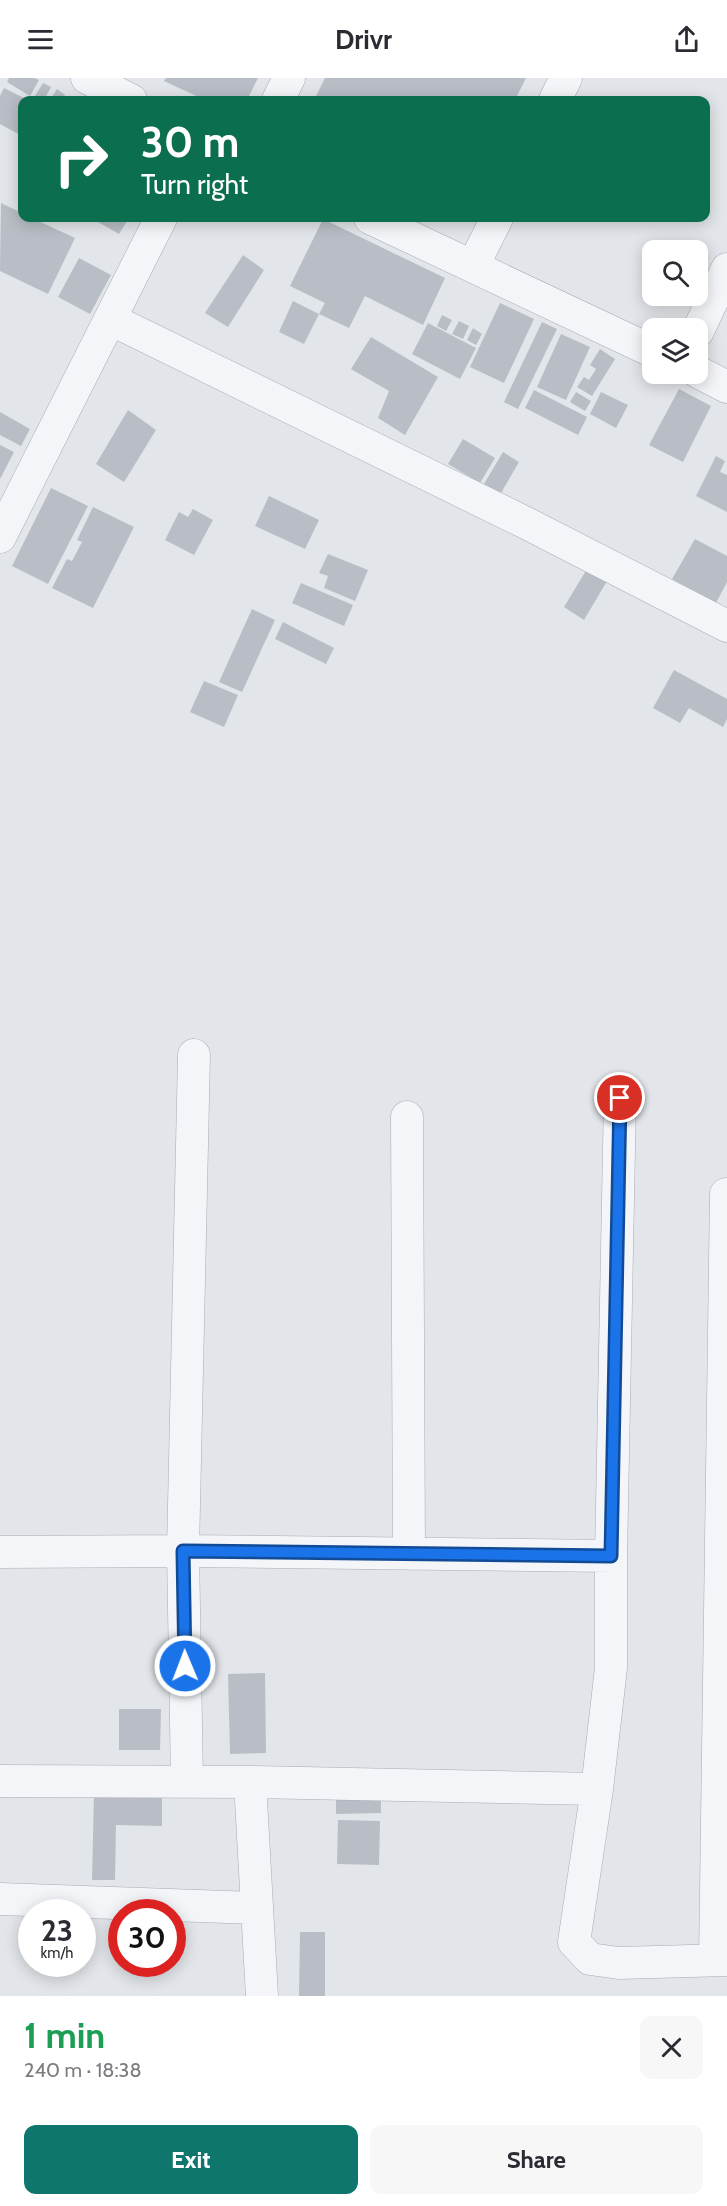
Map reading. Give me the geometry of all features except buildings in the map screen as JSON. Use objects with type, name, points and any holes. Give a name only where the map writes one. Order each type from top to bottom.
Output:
[{"type":"street","points":[[87,78],[123,96]]},
{"type":"street","points":[[280,96],[289,78]]},
{"type":"street","points":[[557,96],[566,78]]},
{"type":"street","points":[[0,537],[159,222]]},
{"type":"street","points":[[379,222],[642,346]]},
{"type":"street","points":[[473,266],[495,222]]},
{"type":"street","points":[[704,318],[727,269]]},
{"type":"street","points":[[110,319],[525,522],[727,626]]},
{"type":"street","points":[[708,377],[727,387]]},
{"type":"street","points":[[187,1781],[183,1551],[194,1055]]},
{"type":"street","points":[[620,1098],[611,1668],[597,1789],[574,1942],[590,1959],[619,1963],[721,1960],[726,1194]]},
{"type":"street","points":[[407,1118],[410,1554]]},
{"type":"street","points":[[0,1552],[183,1551],[611,1556]]},
{"type":"street","points":[[0,1781],[187,1781],[597,1789]]},
{"type":"street","points":[[250,1782],[261,1996]]},
{"type":"street","points":[[0,1899],[257,1908]]},
{"type":"route","points":[[185,1666],[183,1551],[611,1556],[620,1098]]}]
